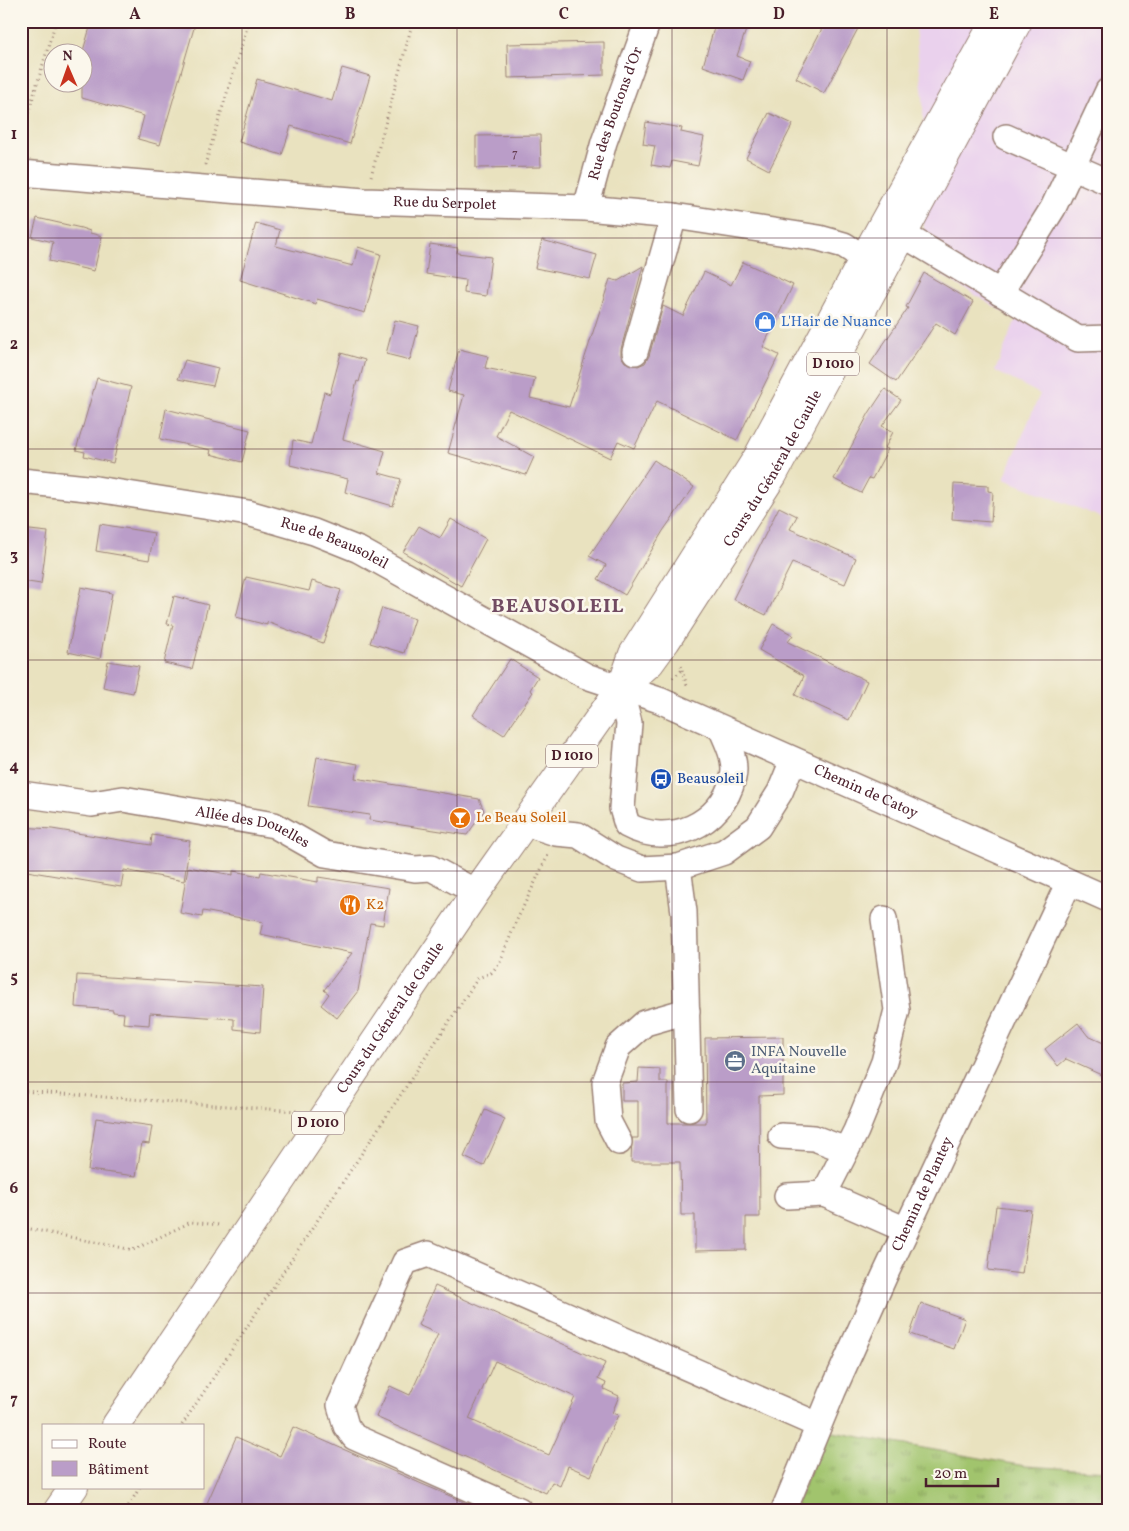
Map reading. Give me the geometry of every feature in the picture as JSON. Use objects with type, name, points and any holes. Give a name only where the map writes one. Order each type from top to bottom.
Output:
[{"type":"main road","name":"Cours du Général de Gaulle","points":[[620,689],[633,654],[761,450],[1018,21]]},
{"type":"main road","name":"Cours du Général de Gaulle","points":[[893,229],[989,32]]},
{"type":"main road","name":"Cours du Général de Gaulle","points":[[117,1424],[316,1126],[476,892],[620,689],[650,663],[666,641],[767,484],[874,263]]},
{"type":"main road","points":[[58,1510],[73,1488]]},
{"type":"street","name":"Rue des Boutons d'Or","points":[[586,208],[604,142],[648,21]]},
{"type":"street","points":[[1000,293],[1053,208],[1108,91]]},
{"type":"street","points":[[1006,136],[1074,165],[1108,182]]},
{"type":"street","name":"Rue du Serpolet","points":[[21,173],[364,201],[586,208],[674,216],[820,238],[844,245],[874,263]]},
{"type":"street","points":[[635,352],[674,216]]},
{"type":"street","points":[[893,229],[1078,339],[1108,338]]},
{"type":"street","name":"Rue de Beausoleil","points":[[21,482],[96,489],[248,513],[314,532],[358,550],[568,667],[620,689]]},
{"type":"street","points":[[620,689],[629,724],[622,808],[627,825],[642,834],[665,836],[690,829],[709,818],[722,801],[733,777],[732,754],[722,730]]},
{"type":"street","name":"Chemin de Catoy","points":[[620,689],[659,700],[722,730],[1108,899]]},
{"type":"street","points":[[525,823],[556,833],[578,835],[616,859],[642,869],[678,867],[724,852],[758,827],[780,792],[793,760]]},
{"type":"street","name":"Allée des Douelles","points":[[21,794],[92,804],[123,799],[274,825],[325,854],[415,869],[431,868],[476,892]]},
{"type":"street","points":[[678,867],[684,912],[689,1109]]},
{"type":"street","name":"Chemin de Plantey","points":[[784,1510],[818,1425],[906,1230],[1069,882]]},
{"type":"street","points":[[824,1194],[846,1150],[884,1062],[897,1010],[884,920]]},
{"type":"street","points":[[620,1142],[608,1122],[606,1082],[618,1047],[645,1023],[687,1011]]},
{"type":"street","points":[[781,1136],[814,1138],[846,1150]]},
{"type":"street","points":[[787,1196],[824,1194],[906,1230]]},
{"type":"street","points":[[519,1510],[354,1437],[346,1426],[340,1405],[404,1262],[428,1254],[818,1425]]},
{"type":"path","points":[[21,137],[56,21]]},
{"type":"path","points":[[198,187],[249,21]]},
{"type":"path","points":[[364,201],[413,21]]},
{"type":"path","points":[[183,1424],[478,978],[491,973],[499,964],[516,922],[540,874],[556,833]]},
{"type":"path","points":[[21,1092],[297,1111],[316,1126]]},
{"type":"path","points":[[21,1227],[133,1250],[192,1222],[248,1228]]},
{"type":"path","points":[[126,1510],[139,1488]]},
{"type":"shaded area","points":[[899,21],[1108,21],[1108,520],[1004,479],[1040,394],[995,371],[1016,319],[924,265],[923,97],[915,28]]},
{"type":"green space","points":[[827,1431],[1025,1466],[1108,1471],[1108,1510],[794,1510]]},
{"type":"building","points":[[92,21],[196,21],[160,145],[138,139],[144,116],[82,98],[82,92],[92,92],[92,42],[86,42]]},
{"type":"building","points":[[716,21],[730,21],[747,27],[737,56],[750,61],[743,80],[703,66]]},
{"type":"building","points":[[826,21],[862,21],[824,93],[796,78]]},
{"type":"building","points":[[604,42],[604,75],[508,78],[507,44]]},
{"type":"building","points":[[342,68],[370,76],[350,144],[291,126],[282,155],[239,142],[257,79],[332,101]]},
{"type":"building","points":[[769,113],[793,124],[769,170],[746,158]]},
{"type":"building","points":[[646,122],[682,128],[681,132],[704,137],[698,166],[672,161],[670,168],[651,165],[655,146],[643,144]]},
{"type":"building","points":[[540,135],[541,167],[476,168],[476,136]]},
{"type":"building","points":[[37,218],[81,228],[102,236],[94,271],[49,261],[53,242],[32,237]]},
{"type":"building","points":[[256,223],[280,230],[276,246],[353,266],[358,247],[381,254],[365,313],[317,299],[316,304],[240,280]]},
{"type":"building","points":[[542,240],[597,255],[590,279],[535,268]]},
{"type":"building","points":[[430,244],[458,248],[457,253],[491,257],[486,296],[464,293],[465,280],[426,274]]},
{"type":"building","points":[[743,262],[793,285],[763,347],[779,355],[737,440],[657,401],[634,448],[618,441],[610,458],[509,410],[496,436],[534,457],[526,475],[448,453],[464,395],[448,391],[459,349],[488,356],[485,368],[535,378],[530,398],[569,407],[610,279],[618,281],[643,266],[621,349],[621,356],[625,362],[638,366],[645,363],[649,356],[663,306],[683,316],[704,272],[731,285]]},
{"type":"building","points":[[924,273],[973,302],[955,335],[936,323],[896,382],[870,364],[908,308],[906,307]]},
{"type":"building","points":[[395,320],[419,326],[410,360],[386,354]]},
{"type":"building","points":[[341,353],[365,360],[359,382],[357,381],[343,439],[385,451],[379,473],[401,479],[393,506],[345,492],[348,479],[290,465],[293,440],[311,444],[324,392],[330,394]]},
{"type":"building","points":[[185,360],[218,368],[213,386],[178,379]]},
{"type":"building","points":[[97,378],[131,387],[113,463],[84,456],[85,452],[76,450]]},
{"type":"building","points":[[885,389],[901,400],[882,426],[893,432],[885,448],[888,449],[872,479],[869,478],[861,493],[834,479],[869,413]]},
{"type":"building","points":[[166,409],[250,430],[242,462],[210,454],[211,450],[160,439]]},
{"type":"building","points":[[654,460],[694,487],[663,531],[625,595],[598,579],[606,565],[589,556]]},
{"type":"building","points":[[954,484],[988,486],[988,491],[993,492],[991,522],[952,519]]},
{"type":"building","points":[[779,507],[797,516],[790,529],[856,558],[845,584],[792,563],[766,615],[733,599]]},
{"type":"building","points":[[451,519],[486,539],[461,586],[403,552],[419,526],[440,538]]},
{"type":"building","points":[[100,524],[154,533],[149,560],[96,551]]},
{"type":"building","points":[[21,529],[48,532],[41,584],[21,581]]},
{"type":"building","points":[[246,577],[309,591],[312,581],[341,590],[323,643],[267,622],[267,625],[236,617]]},
{"type":"building","points":[[81,587],[112,593],[100,659],[68,652]]},
{"type":"building","points":[[174,596],[208,605],[192,669],[164,663],[173,625],[167,624]]},
{"type":"building","points":[[382,608],[415,619],[404,653],[370,643]]},
{"type":"building","points":[[773,624],[793,635],[788,642],[867,681],[849,720],[795,695],[804,676],[759,650]]},
{"type":"building","points":[[510,659],[538,677],[530,690],[533,692],[504,735],[473,715]]},
{"type":"building","points":[[108,661],[139,666],[133,693],[103,687]]},
{"type":"building","points":[[317,757],[358,764],[355,778],[479,799],[484,811],[467,835],[369,820],[370,815],[308,806]]},
{"type":"building","points":[[21,827],[52,829],[151,845],[152,835],[190,841],[184,881],[124,870],[121,887],[21,870]]},
{"type":"building","points":[[188,867],[233,875],[233,871],[260,876],[261,872],[318,882],[318,877],[389,888],[383,925],[370,923],[358,991],[337,1018],[321,1005],[329,994],[324,990],[352,953],[260,934],[263,922],[203,911],[202,917],[180,913]]},
{"type":"building","points":[[77,975],[263,987],[260,1032],[234,1029],[234,1019],[150,1013],[149,1025],[123,1023],[124,1013],[113,1012],[113,1010],[75,1007]]},
{"type":"building","points":[[1078,1023],[1088,1036],[1108,1045],[1108,1078],[1066,1059],[1058,1066],[1045,1049]]},
{"type":"building","points":[[783,1037],[783,1095],[759,1096],[760,1217],[746,1217],[746,1250],[695,1251],[695,1215],[681,1215],[680,1162],[631,1162],[632,1138],[638,1138],[638,1101],[622,1101],[622,1083],[638,1082],[639,1068],[660,1069],[660,1082],[668,1082],[668,1123],[706,1123],[705,1038]]},
{"type":"building","points":[[485,1110],[505,1119],[484,1166],[464,1157]]},
{"type":"building","points":[[96,1118],[152,1126],[149,1144],[142,1143],[136,1176],[88,1170]]},
{"type":"building","points":[[996,1206],[1031,1210],[1022,1274],[988,1270]]},
{"type":"building","points":[[435,1286],[605,1363],[598,1379],[606,1383],[604,1389],[619,1396],[612,1413],[618,1415],[591,1476],[568,1466],[560,1486],[552,1482],[546,1493],[376,1417],[390,1386],[410,1395],[438,1334],[418,1325]],"holes":[[[495,1361],[575,1397],[549,1455],[469,1419]]]},
{"type":"building","points":[[921,1303],[965,1319],[954,1349],[910,1334]]},
{"type":"building","points":[[293,1427],[483,1510],[204,1510],[236,1437],[280,1456]]},
{"type":"place","name":"L'Hair de Nuance","points":[[765,322]]},
{"type":"place","name":"Beausoleil","points":[[661,779]]},
{"type":"place","name":"Le Beau Soleil","points":[[460,818]]},
{"type":"place","name":"K2","points":[[350,905]]},
{"type":"place","name":"INFA Nouvelle Aquitaine","points":[[735,1061]]},
{"type":"district","name":"BEAUSOLEIL","points":[[558,607]]}]
